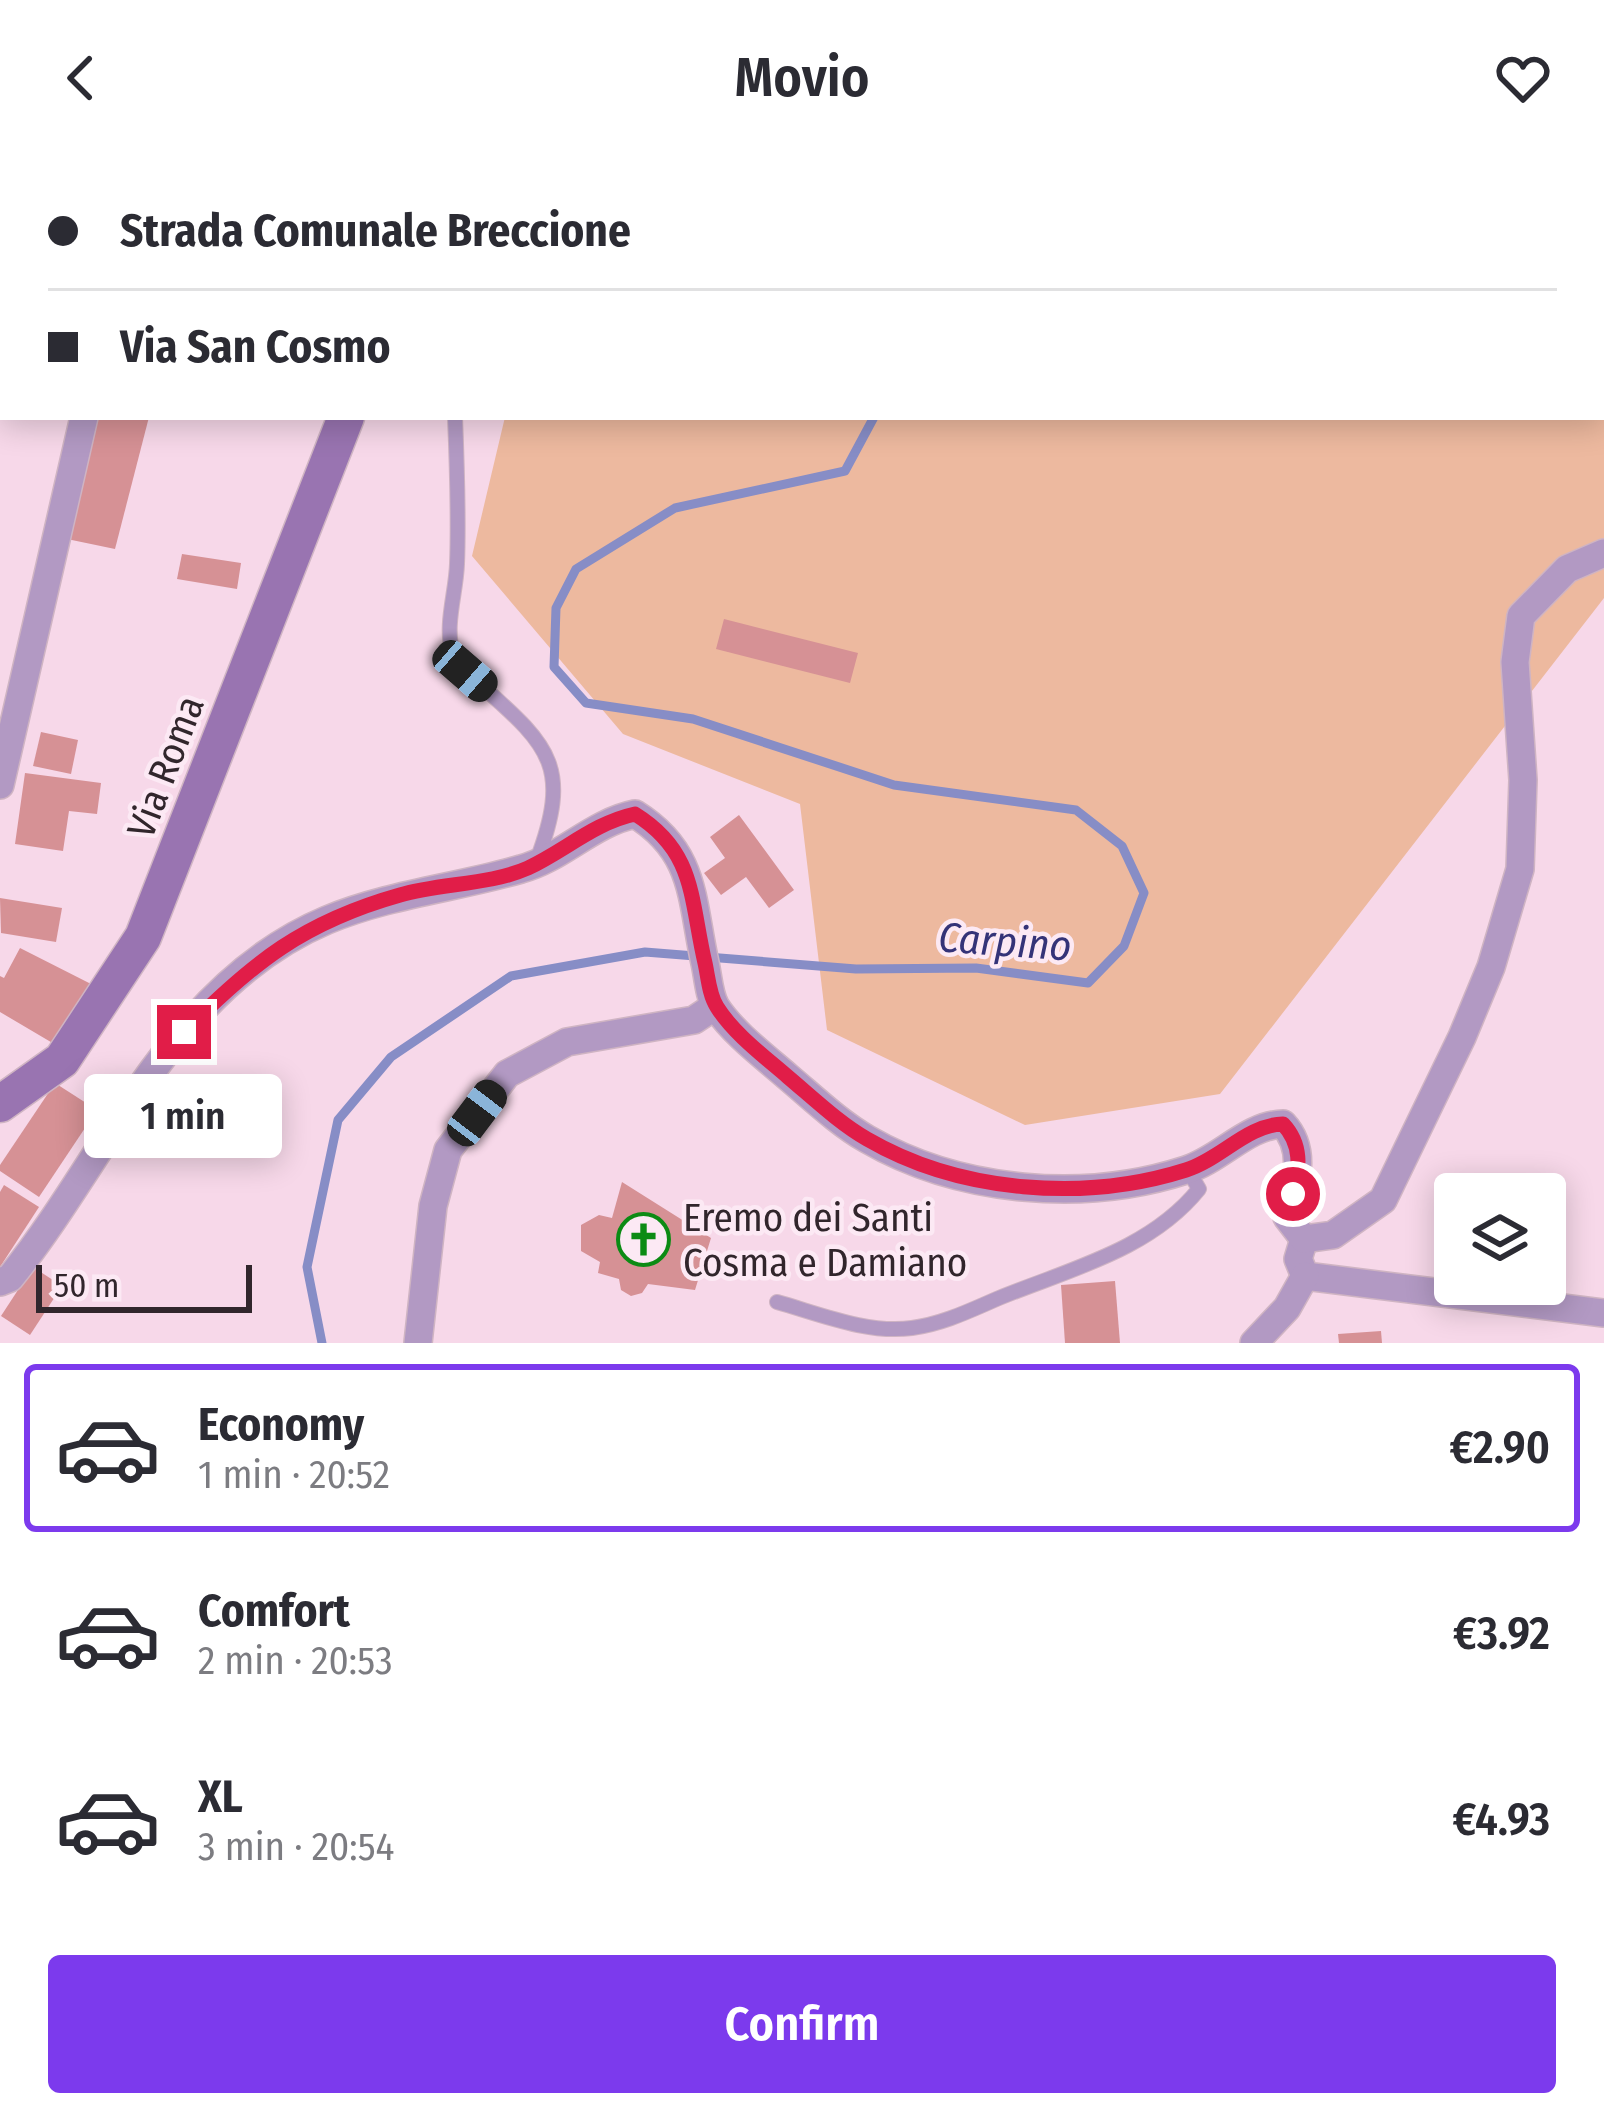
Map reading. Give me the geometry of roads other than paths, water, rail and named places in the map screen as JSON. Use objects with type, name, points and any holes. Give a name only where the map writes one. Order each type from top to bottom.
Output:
[{"type":"main road","name":"Via Roma","points":[[0,1104],[62,1060],[143,937],[345,420]]},
{"type":"street","points":[[0,785],[84,420]]},
{"type":"street","points":[[1304,1239],[1333,1234],[1383,1200],[1462,1037],[1491,967],[1520,869],[1523,780],[1515,662],[1521,616],[1567,569],[1604,553]]},
{"type":"street","points":[[0,1282],[10,1278],[52,1226],[132,1094],[184,1032],[248,968],[323,922],[401,894],[527,868],[609,820],[635,814],[662,831],[688,869],[713,998],[806,1092],[866,1138],[915,1162],[1026,1189],[1106,1186],[1188,1170],[1264,1124],[1283,1124],[1295,1137],[1299,1170],[1288,1217],[1304,1239]]},
{"type":"street","points":[[418,1343],[433,1206],[448,1150],[507,1074],[567,1042],[694,1020],[713,998]]},
{"type":"street","points":[[1304,1239],[1298,1258],[1305,1276]]},
{"type":"street","points":[[1305,1276],[1604,1313]]},
{"type":"street","points":[[1255,1343],[1287,1308],[1305,1276]]},
{"type":"lane","points":[[455,420],[457,568],[449,634],[454,660],[522,722],[551,760],[554,778],[549,817],[537,862]]},
{"type":"lane","points":[[777,1302],[868,1327],[910,1328],[954,1318],[1108,1257],[1180,1212],[1199,1189],[1188,1170]]},
{"type":"waterway","name":"Carpino","points":[[322,1343],[307,1267],[338,1120],[391,1057],[511,976],[645,952],[856,969],[976,968],[1088,983],[1124,946],[1144,893],[1122,846],[1076,810],[894,785],[693,719],[586,703],[554,667],[556,608],[576,569],[675,508],[845,471],[872,420]]},
{"type":"place","name":"Eremo dei Santi Cosma e Damiano","points":[[644,1240]]}]
